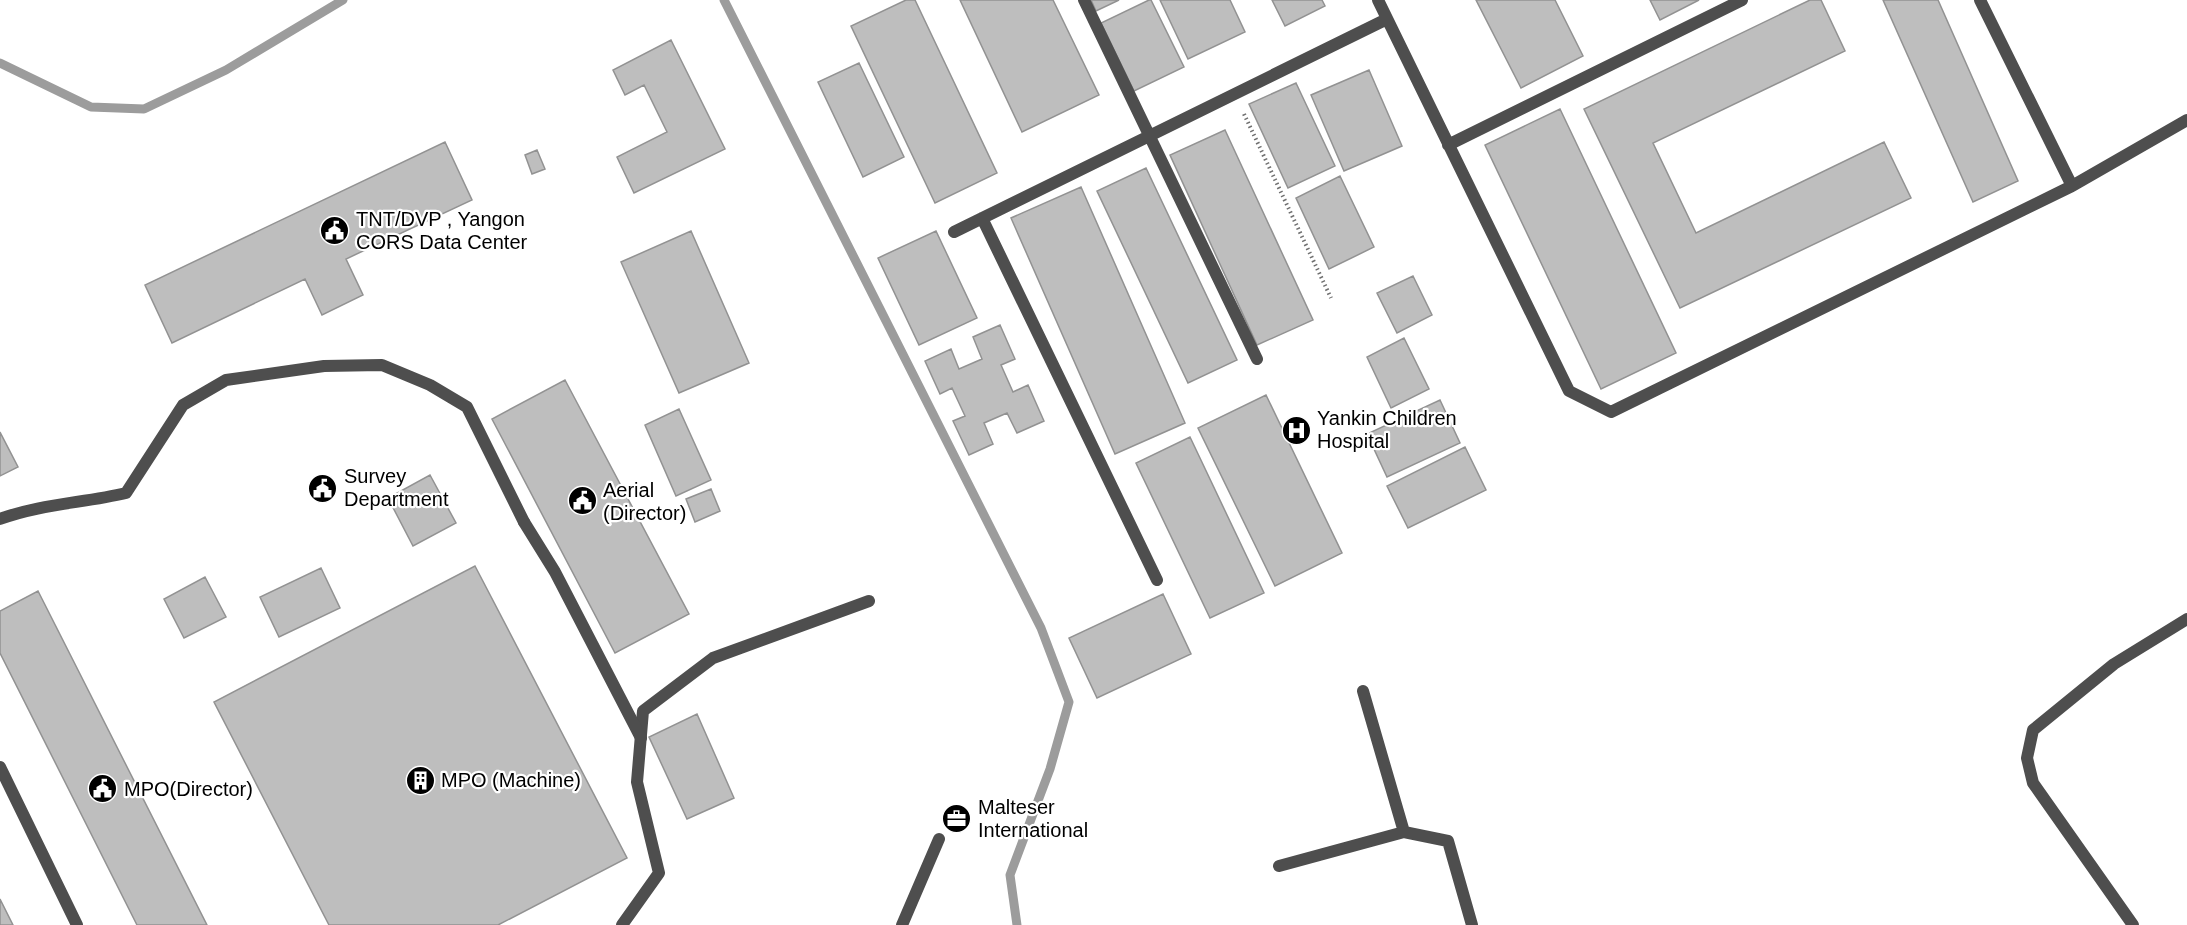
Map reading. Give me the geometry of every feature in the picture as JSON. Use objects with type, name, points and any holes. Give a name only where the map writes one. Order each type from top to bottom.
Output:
[{"type":"street","points":[[1084,0],[1257,359]]},
{"type":"street","points":[[1378,0],[1569,391],[1611,412],[2072,186],[2187,120]]},
{"type":"street","points":[[1448,145],[1742,0]]},
{"type":"street","points":[[1980,0],[2072,186]]},
{"type":"street","points":[[954,232],[1387,19]]},
{"type":"street","points":[[982,218],[1157,580]]},
{"type":"street","points":[[0,519],[26,509],[82,503],[126,493],[183,405],[226,380],[324,366],[382,365],[430,385],[467,407],[524,522],[555,572],[641,738]]},
{"type":"street","points":[[622,925],[659,873],[637,782],[643,711],[713,658],[869,601]]},
{"type":"street","points":[[2133,925],[2033,783],[2027,758],[2033,730],[2114,664],[2187,619]]},
{"type":"street","points":[[1364,691],[1404,832]]},
{"type":"street","points":[[0,767],[77,925]]},
{"type":"street","points":[[1279,866],[1404,832],[1448,841],[1472,925]]},
{"type":"street","points":[[902,925],[939,839]]},
{"type":"path","points":[[1234,94],[1331,298]]},
{"type":"building","points":[[906,0],[915,0],[997,173],[935,203],[851,26]]},
{"type":"building","points":[[960,0],[1053,0],[1099,95],[1022,132]]},
{"type":"building","points":[[1091,0],[1119,0],[1096,11]]},
{"type":"building","points":[[1149,0],[1184,67],[1134,91],[1101,23]]},
{"type":"building","points":[[1160,0],[1230,0],[1245,32],[1188,59]]},
{"type":"building","points":[[1272,0],[1322,0],[1325,6],[1285,26]]},
{"type":"building","points":[[1476,0],[1555,0],[1583,56],[1521,88]]},
{"type":"building","points":[[1650,0],[1699,0],[1660,20]]},
{"type":"building","points":[[1810,0],[1821,0],[1845,51],[1653,143],[1696,233],[1884,142],[1911,198],[1680,308],[1584,109]]},
{"type":"building","points":[[1883,0],[1938,0],[2018,181],[1973,202]]},
{"type":"building","points":[[671,40],[725,149],[634,193],[617,157],[667,132],[644,85],[625,95],[613,70]]},
{"type":"building","points":[[859,63],[904,157],[863,177],[818,82]]},
{"type":"building","points":[[1369,70],[1402,146],[1344,171],[1311,95]]},
{"type":"building","points":[[1296,83],[1335,166],[1288,188],[1249,104]]},
{"type":"building","points":[[1560,109],[1676,353],[1601,389],[1485,145]]},
{"type":"building","points":[[1225,130],[1313,320],[1257,345],[1170,155]]},
{"type":"building","name":"TNT/DVP , Yangon CORS Data Center","points":[[445,142],[472,200],[346,259],[363,295],[322,315],[305,279],[172,343],[145,285]]},
{"type":"building","points":[[537,150],[545,169],[532,174],[525,155]]},
{"type":"building","points":[[1146,168],[1237,360],[1188,383],[1097,191]]},
{"type":"building","points":[[1340,176],[1374,247],[1329,269],[1296,198]]},
{"type":"building","points":[[1081,187],[1185,423],[1115,454],[1011,218]]},
{"type":"building","points":[[691,231],[749,363],[679,393],[621,262]]},
{"type":"building","points":[[936,231],[977,318],[919,345],[878,258]]},
{"type":"building","points":[[1413,276],[1432,315],[1397,333],[1377,293]]},
{"type":"building","points":[[1000,325],[1015,359],[1001,365],[1013,392],[1028,385],[1044,421],[1017,433],[1007,413],[984,423],[993,444],[969,455],[953,421],[965,416],[952,388],[940,394],[925,361],[951,349],[959,369],[982,359],[973,337]]},
{"type":"building","points":[[1404,338],[1429,389],[1391,408],[1367,357]]},
{"type":"building","name":"Aerial (Director)","points":[[565,380],[689,614],[615,653],[492,419]]},
{"type":"building","points":[[1266,395],[1342,553],[1275,586],[1198,428]]},
{"type":"building","points":[[1440,400],[1460,443],[1387,477],[1367,434]]},
{"type":"building","points":[[679,409],[711,480],[676,496],[645,425]]},
{"type":"building","points":[[0,432],[18,467],[0,476]]},
{"type":"building","points":[[1190,437],[1264,593],[1210,618],[1136,463]]},
{"type":"building","points":[[1465,447],[1486,490],[1408,528],[1387,486]]},
{"type":"building","points":[[430,475],[456,523],[413,546],[388,498]]},
{"type":"building","points":[[711,489],[720,511],[695,522],[686,499]]},
{"type":"building","name":"MPO (Machine)","points":[[475,566],[627,858],[498,925],[329,925],[214,702]]},
{"type":"building","points":[[321,568],[340,608],[279,637],[260,597]]},
{"type":"building","points":[[205,577],[226,617],[184,638],[164,599]]},
{"type":"building","name":"MPO(Director)","points":[[38,591],[207,925],[137,925],[0,653],[0,611]]},
{"type":"building","points":[[1163,594],[1191,654],[1097,698],[1069,638]]},
{"type":"building","points":[[697,714],[734,798],[687,819],[649,737]]},
{"type":"building","points":[[0,899],[13,925],[0,925]]},
{"type":"waterway","points":[[0,63],[91,107],[144,109],[226,70],[343,0]]},
{"type":"waterway","points":[[724,0],[1041,628],[1069,702],[1050,769],[1010,875],[1017,925]]},
{"type":"place","name":"TNT/DVP , Yangon CORS Data Center","points":[[335,230]]},
{"type":"place","name":"Yankin Children Hospital","points":[[1296,430]]},
{"type":"place","name":"Survey Department","points":[[323,488]]},
{"type":"place","name":"Aerial (Director)","points":[[582,501]]},
{"type":"place","name":"MPO (Machine)","points":[[420,780]]},
{"type":"place","name":"MPO(Director)","points":[[103,789]]},
{"type":"place","name":"Malteser International","points":[[957,818]]}]
